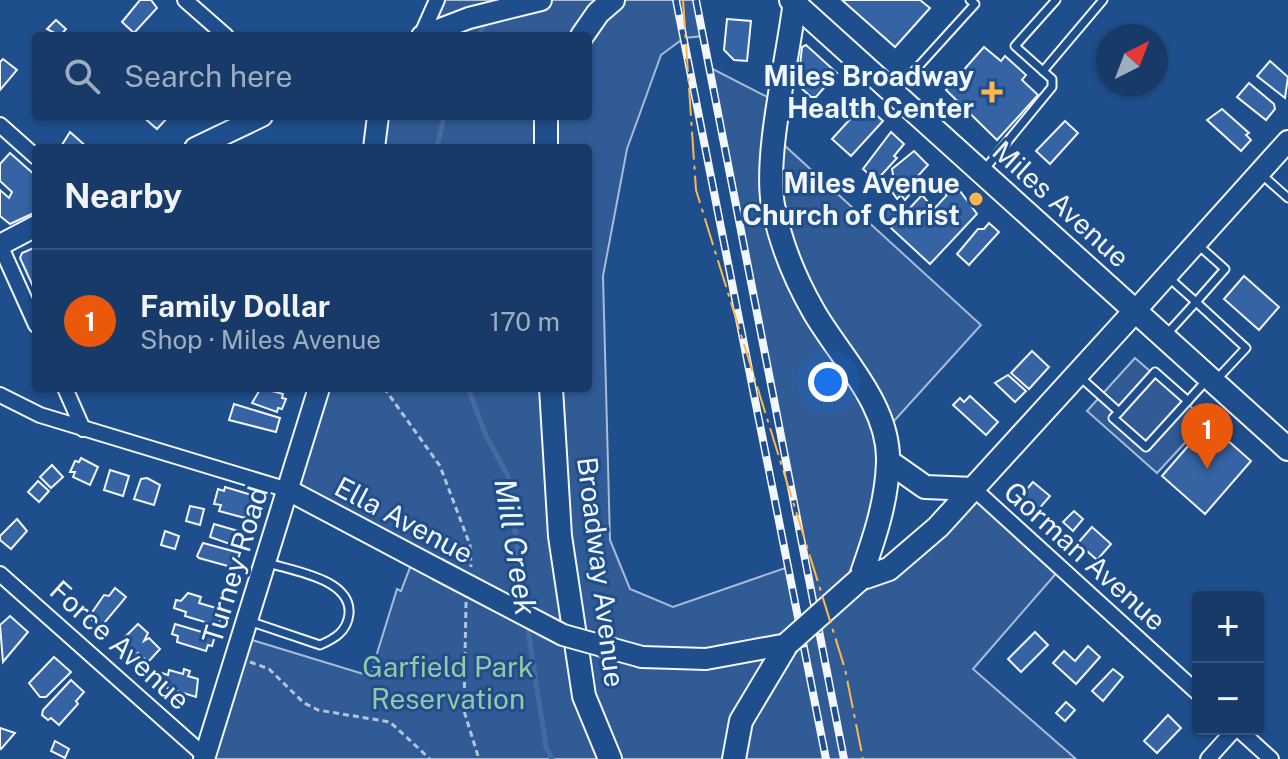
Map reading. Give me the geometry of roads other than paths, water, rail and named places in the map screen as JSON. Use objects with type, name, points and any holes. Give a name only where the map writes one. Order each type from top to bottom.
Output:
[{"type":"main road","points":[[432,32],[469,18],[541,0]]},
{"type":"main road","points":[[585,32],[598,13],[613,0]]},
{"type":"main road","points":[[793,1],[773,157],[772,202],[798,280],[868,396],[884,432],[888,461],[879,524],[860,579]]},
{"type":"main road","name":"Miles Avenue","points":[[793,1],[1211,380],[1285,440]]},
{"type":"main road","points":[[203,144],[254,120]]},
{"type":"main road","points":[[374,144],[378,120]]},
{"type":"main road","points":[[546,120],[546,144]]},
{"type":"main road","points":[[734,759],[741,721],[787,644],[860,579],[889,569],[938,527],[1288,141]]},
{"type":"main road","points":[[0,245],[32,228]]},
{"type":"main road","name":"Turney Road","points":[[204,757],[318,392]]},
{"type":"main road","name":"Broadway Avenue","points":[[551,392],[560,536],[584,696],[610,759]]},
{"type":"main road","points":[[888,461],[925,487],[974,489]]},
{"type":"main road","name":"Ella Avenue","points":[[288,490],[563,635],[642,657],[706,659],[787,644]]},
{"type":"street","points":[[185,0],[221,32]]},
{"type":"street","points":[[424,32],[437,0]]},
{"type":"street","points":[[0,125],[32,153]]},
{"type":"street","points":[[0,245],[32,316]]},
{"type":"street","points":[[67,392],[83,429]]},
{"type":"street","name":"Ella Avenue","points":[[0,395],[40,415],[288,490]]},
{"type":"street","name":"Gorman Avenue","points":[[974,489],[1192,688]]},
{"type":"street","name":"Force Avenue","points":[[0,574],[204,757]]},
{"type":"street","points":[[1208,759],[1230,735]]},
{"type":"street","points":[[1243,735],[1271,759]]},
{"type":"lane","points":[[895,93],[975,4],[970,0]]},
{"type":"lane","points":[[982,173],[1052,87],[1052,79],[1015,46],[1056,0]]},
{"type":"lane","points":[[1043,71],[1103,0]]},
{"type":"lane","points":[[1260,172],[1288,198]]},
{"type":"lane","points":[[1164,337],[1225,269],[1196,243]]},
{"type":"lane","points":[[1166,276],[1246,348],[1188,401],[1146,447],[1113,418],[1155,372],[1188,401]]},
{"type":"lane","points":[[1076,373],[1119,412]]},
{"type":"lane","points":[[247,620],[320,645],[343,631],[348,619],[349,605],[341,592],[328,583],[265,562]]},
{"type":"waterway","name":"Mill Creek","points":[[480,32],[488,20]]},
{"type":"waterway","name":"Mill Creek","points":[[438,144],[443,120]]},
{"type":"waterway","name":"Mill Creek","points":[[470,392],[486,436],[508,476],[525,609]]},
{"type":"waterway","name":"Mill Creek","points":[[527,623],[546,747],[552,759]]},
{"type":"railway","points":[[676,0],[826,759]]},
{"type":"railway","points":[[696,0],[844,759]]},
{"type":"place","name":"Miles Broadway Health Center","points":[[992,92]]},
{"type":"place","name":"Miles Avenue Church of Christ","points":[[976,199]]},
{"type":"place","name":"Family Dollar","points":[[1207,469]]},
{"type":"park label","name":"Garfield Park Reservation","points":[[448,683]]}]
